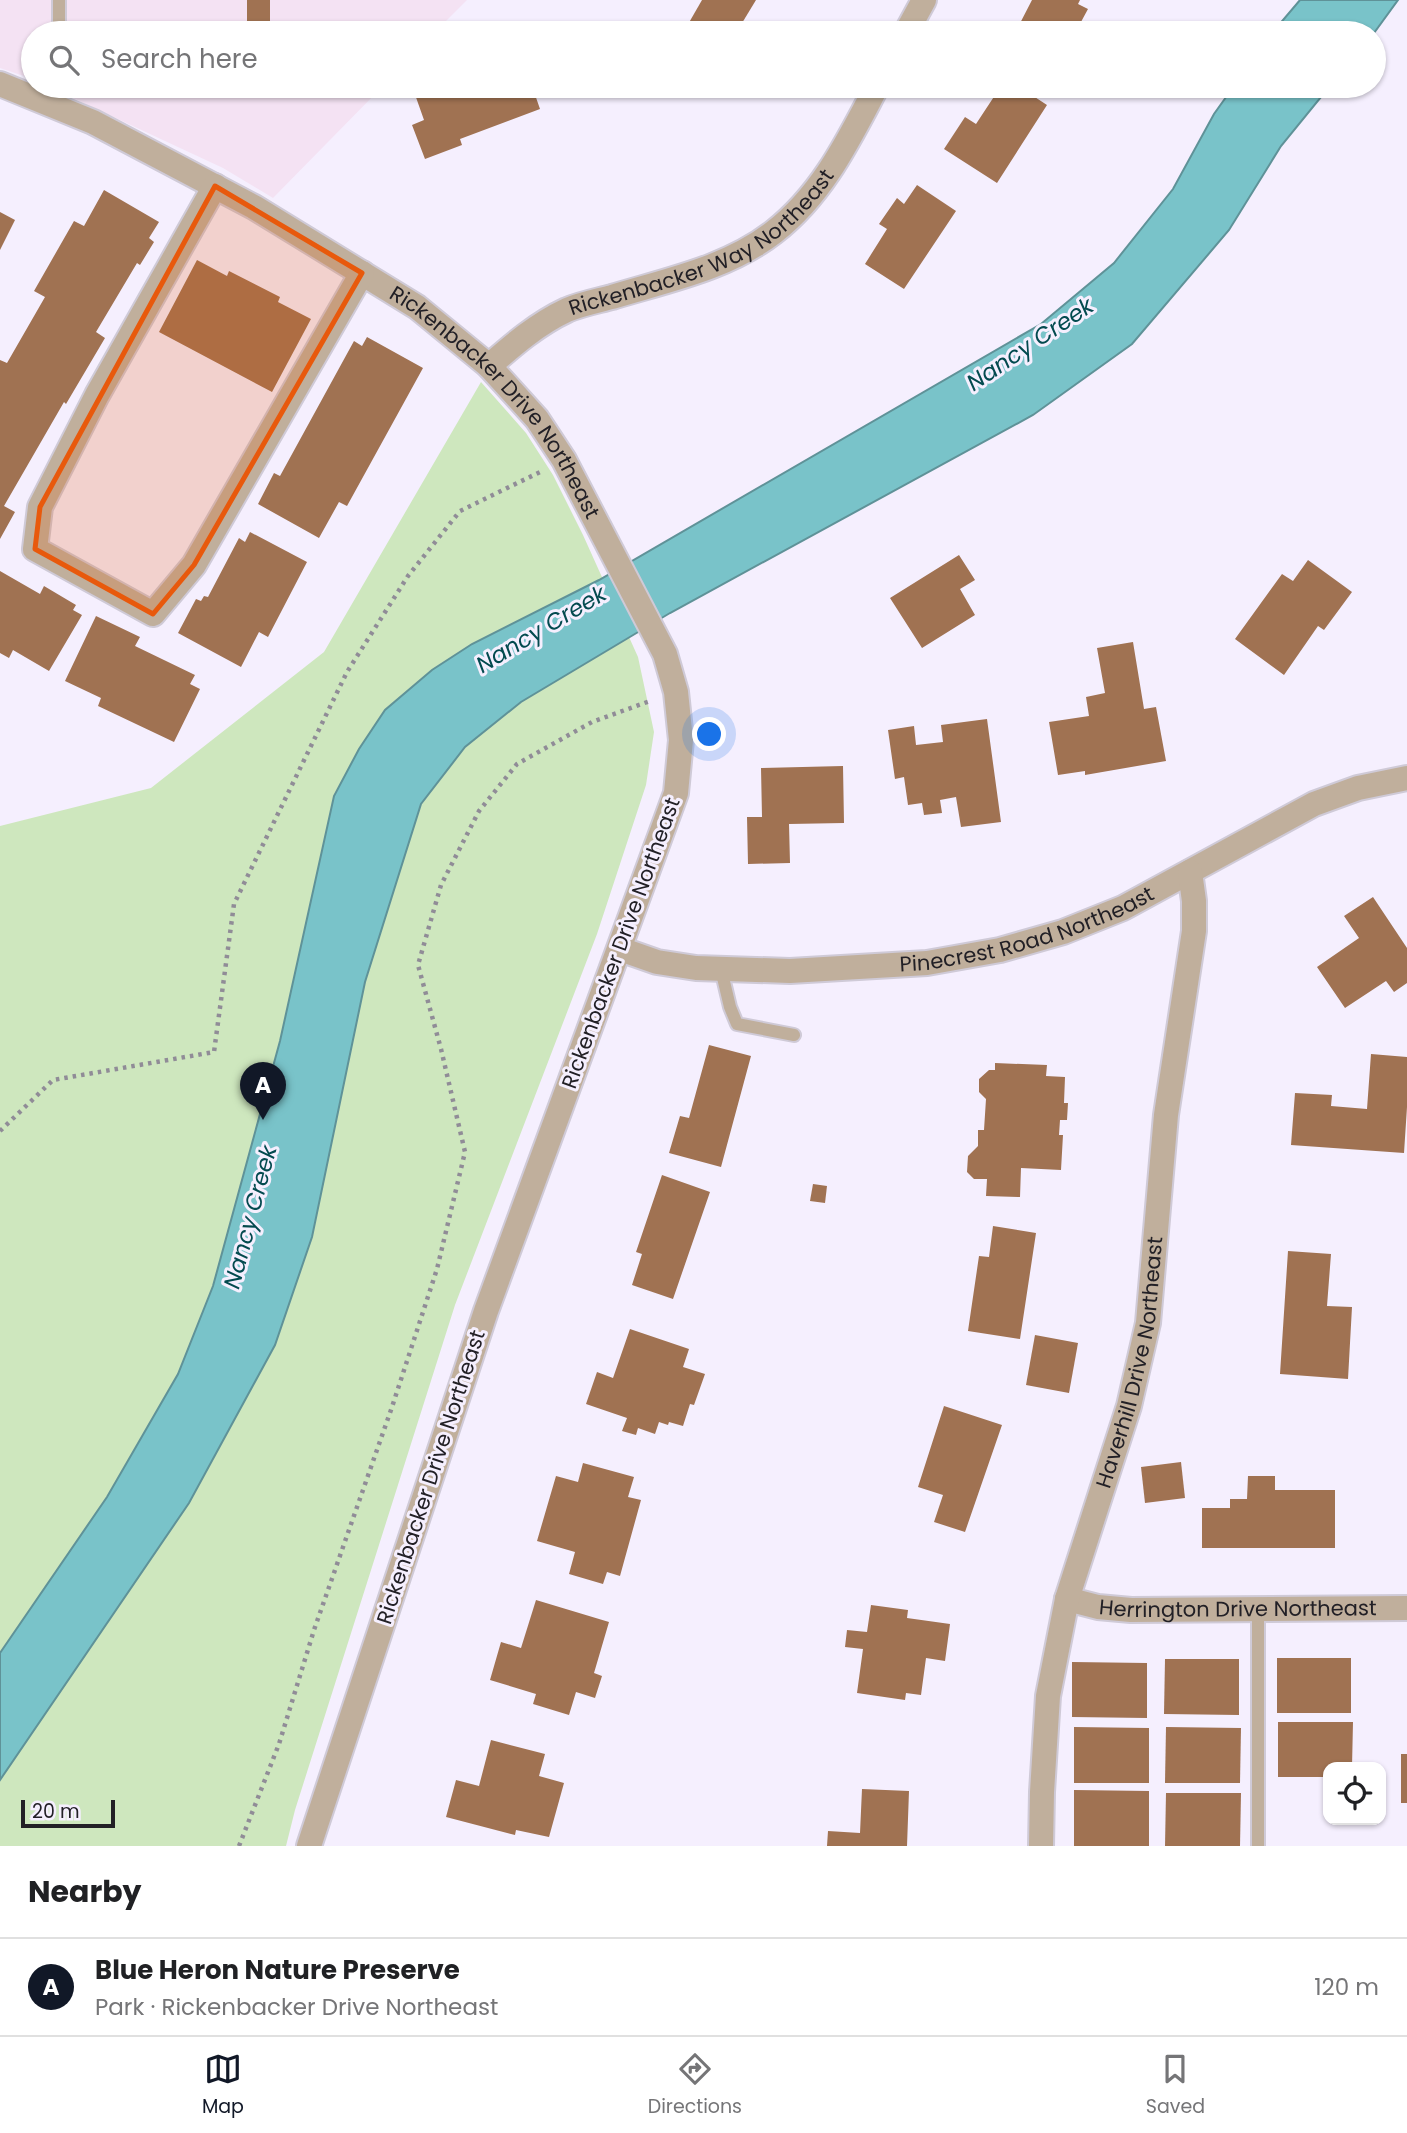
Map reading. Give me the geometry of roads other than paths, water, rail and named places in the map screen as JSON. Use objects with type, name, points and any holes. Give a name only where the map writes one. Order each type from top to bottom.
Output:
[{"type":"street","points":[[913,21],[924,0]]},
{"type":"street","name":"Rickenbacker Drive Northeast","points":[[2,88],[21,89]]},
{"type":"street","name":"Rickenbacker Drive Northeast","points":[[46,98],[254,207],[418,307],[489,366],[537,419],[564,460],[665,653],[676,692],[681,740],[676,793],[486,1311],[309,1846]]},
{"type":"street","name":"Rickenbacker Way Northeast","points":[[489,366],[524,335],[567,310],[700,271],[738,255],[774,233],[804,205],[835,165],[871,98]]},
{"type":"street","points":[[215,186],[97,395],[45,496],[40,508],[35,549],[153,614],[194,565],[362,273]]},
{"type":"street","name":"Pinecrest Road Northeast","points":[[620,949],[657,962],[696,968],[790,971],[927,964],[1000,950],[1063,933],[1111,913],[1314,804],[1358,788],[1407,778]]},
{"type":"street","name":"Haverhill Drive Northeast","points":[[1041,1846],[1048,1696],[1068,1599],[1129,1406],[1148,1323],[1166,1115],[1194,931],[1190,872]]},
{"type":"street","name":"Herrington Drive Northeast","points":[[1068,1599],[1098,1607],[1130,1610],[1407,1608]]},
{"type":"lane","points":[[59,0],[59,21]]},
{"type":"lane","points":[[721,969],[737,1024],[793,1035]]},
{"type":"lane","points":[[1258,1609],[1258,1846]]},
{"type":"water","points":[[1300,0],[1398,0],[1383,21],[1282,21]]},
{"type":"water","name":"Nancy Creek","points":[[1225,98],[1320,98],[1281,146],[1229,230],[1132,344],[1033,415],[670,613],[521,702],[465,747],[421,804],[365,982],[312,1237],[275,1345],[189,1503],[0,1780],[0,1653],[107,1497],[178,1374],[213,1286],[280,1041],[334,796],[359,749],[385,710],[432,670],[472,644],[599,580],[1041,324],[1114,263],[1173,189]]},
{"type":"place","name":"Blue Heron Nature Preserve","points":[[263,1120]]}]
